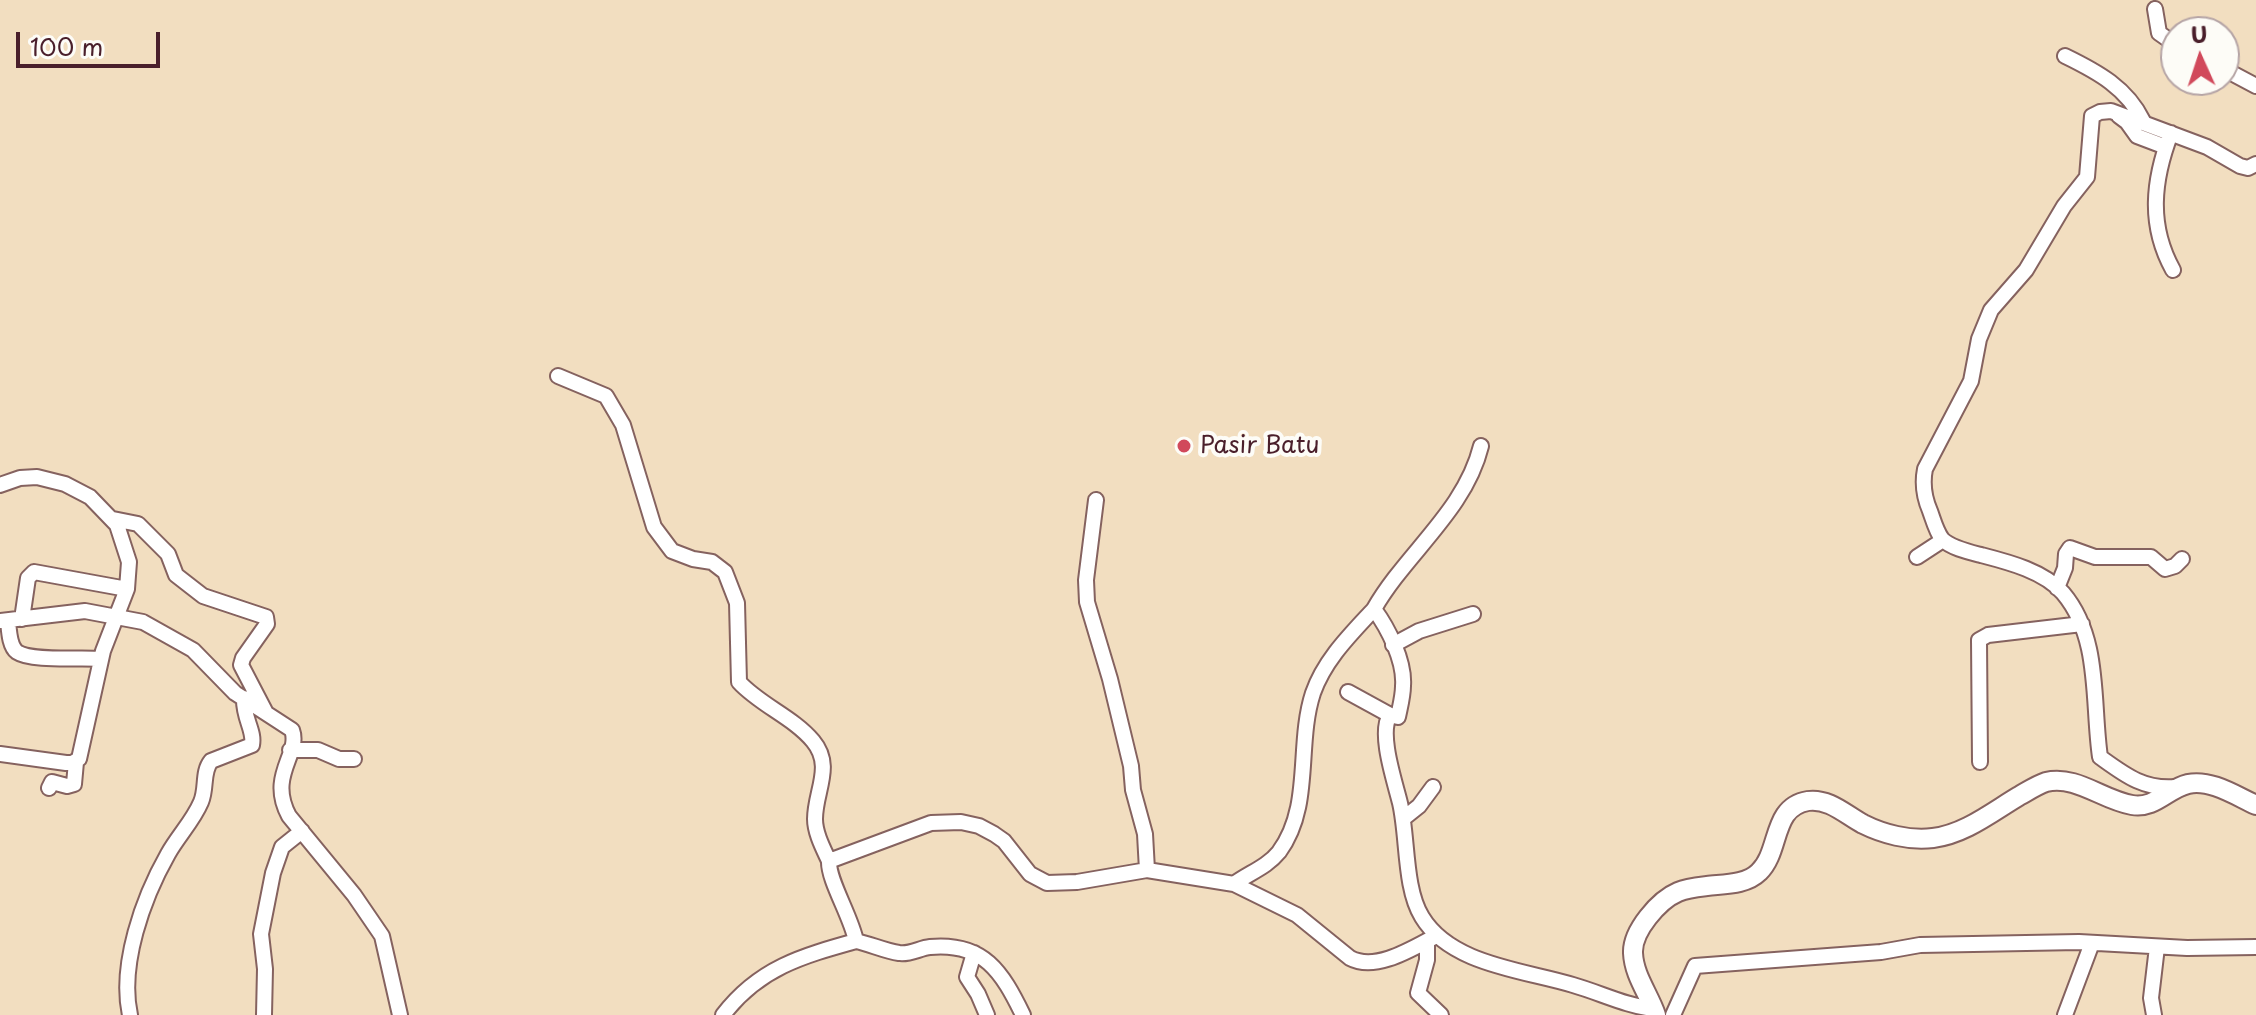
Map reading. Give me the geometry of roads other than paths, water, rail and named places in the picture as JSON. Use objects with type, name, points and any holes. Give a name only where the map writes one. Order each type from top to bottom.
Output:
[{"type":"main road","points":[[1655,1012],[1633,955],[1637,936],[1645,924],[1660,905],[1678,892],[1734,883],[1758,873],[1772,851],[1783,817],[1797,804],[1816,801],[1839,809],[1881,832],[1933,838],[1964,829],[2045,783],[2064,780],[2114,801],[2140,805],[2149,804],[2182,787],[2200,783],[2220,788],[2256,805]]},
{"type":"street","points":[[2155,9],[2160,34]]},
{"type":"street","points":[[2065,56],[2098,72],[2129,97],[2143,121]]},
{"type":"street","points":[[2168,140],[2143,121],[2105,111],[2092,116],[2087,177],[2064,206],[2026,270],[1991,310],[1984,324],[1971,381],[1925,469],[1923,480],[1927,504],[1943,540],[1961,549],[2025,569],[2057,588],[2082,624],[2094,680],[2100,757],[2139,783],[2161,788],[2182,787]]},
{"type":"street","points":[[2116,113],[2137,136],[2214,151],[2248,168],[2256,164]]},
{"type":"street","points":[[2168,140],[2158,170],[2156,222],[2159,240],[2173,270]]},
{"type":"street","points":[[558,376],[606,396],[623,425],[654,527],[672,551],[712,562],[725,572],[737,603],[739,682],[752,696],[813,740],[823,759],[823,780],[815,821],[829,861],[828,873],[849,914],[856,941]]},
{"type":"street","points":[[1234,884],[1270,862],[1287,839],[1303,789],[1305,735],[1314,692],[1336,651],[1374,609],[1458,498],[1476,469],[1481,446]]},
{"type":"street","points":[[0,485],[20,478],[37,477],[65,484],[90,497],[117,525],[129,562],[127,589],[101,659],[76,762],[74,784],[67,786],[52,782],[49,788]]},
{"type":"street","points":[[1096,500],[1086,580],[1087,602],[1131,766],[1133,790],[1145,834],[1147,870]]},
{"type":"street","points":[[113,519],[138,524],[168,554],[176,575],[203,596],[266,617],[267,624],[241,665],[266,713]]},
{"type":"street","points":[[1917,557],[1943,540]]},
{"type":"street","points":[[2057,588],[2070,548],[2095,557],[2151,557],[2165,569],[2175,566],[2182,559]]},
{"type":"street","points":[[101,659],[39,657],[19,653],[13,646],[10,620],[28,578],[34,572],[127,589]]},
{"type":"street","points":[[1348,692],[1398,717],[1403,687],[1400,662],[1374,609]]},
{"type":"street","points":[[10,620],[85,611],[143,622],[193,650],[244,698],[292,730],[294,738],[280,786],[281,801],[382,936],[400,1015]]},
{"type":"street","points":[[1393,645],[1419,631],[1473,614]]},
{"type":"street","points":[[1980,762],[1979,640],[1988,635],[2082,624]]},
{"type":"street","points":[[130,1015],[127,986],[135,935],[167,856],[202,799],[207,767],[211,761],[252,745],[252,735],[243,711],[244,698]]},
{"type":"street","points":[[1390,715],[1386,722],[1387,744],[1404,818],[1416,906],[1431,939],[1418,993],[1441,1015]]},
{"type":"street","points":[[290,750],[318,750],[339,759],[354,759]]},
{"type":"street","points":[[0,754],[76,762]]},
{"type":"street","points":[[1404,818],[1419,806],[1433,787]]},
{"type":"street","points":[[829,861],[931,823],[961,822],[979,826],[1004,841],[1030,874],[1047,883],[1077,882],[1147,870],[1234,884],[1297,915],[1360,963],[1381,961],[1431,939],[1471,956],[1655,1012]]},
{"type":"street","points":[[264,1015],[265,969],[261,934],[270,888],[277,855],[302,831]]},
{"type":"street","points":[[723,1015],[747,987],[782,965],[856,941],[898,953],[929,947],[959,948],[985,957],[1001,973],[1023,1015]]},
{"type":"street","points":[[2065,1015],[2092,943]]},
{"type":"street","points":[[1673,1015],[1695,966],[1881,952],[1920,945],[2092,943],[2157,947],[2256,947]]},
{"type":"street","points":[[2154,1015],[2151,998],[2157,947]]},
{"type":"street","points":[[974,953],[967,977],[987,1015]]},
{"type":"place","name":"Pasir Batu","points":[[1184,446]]}]
